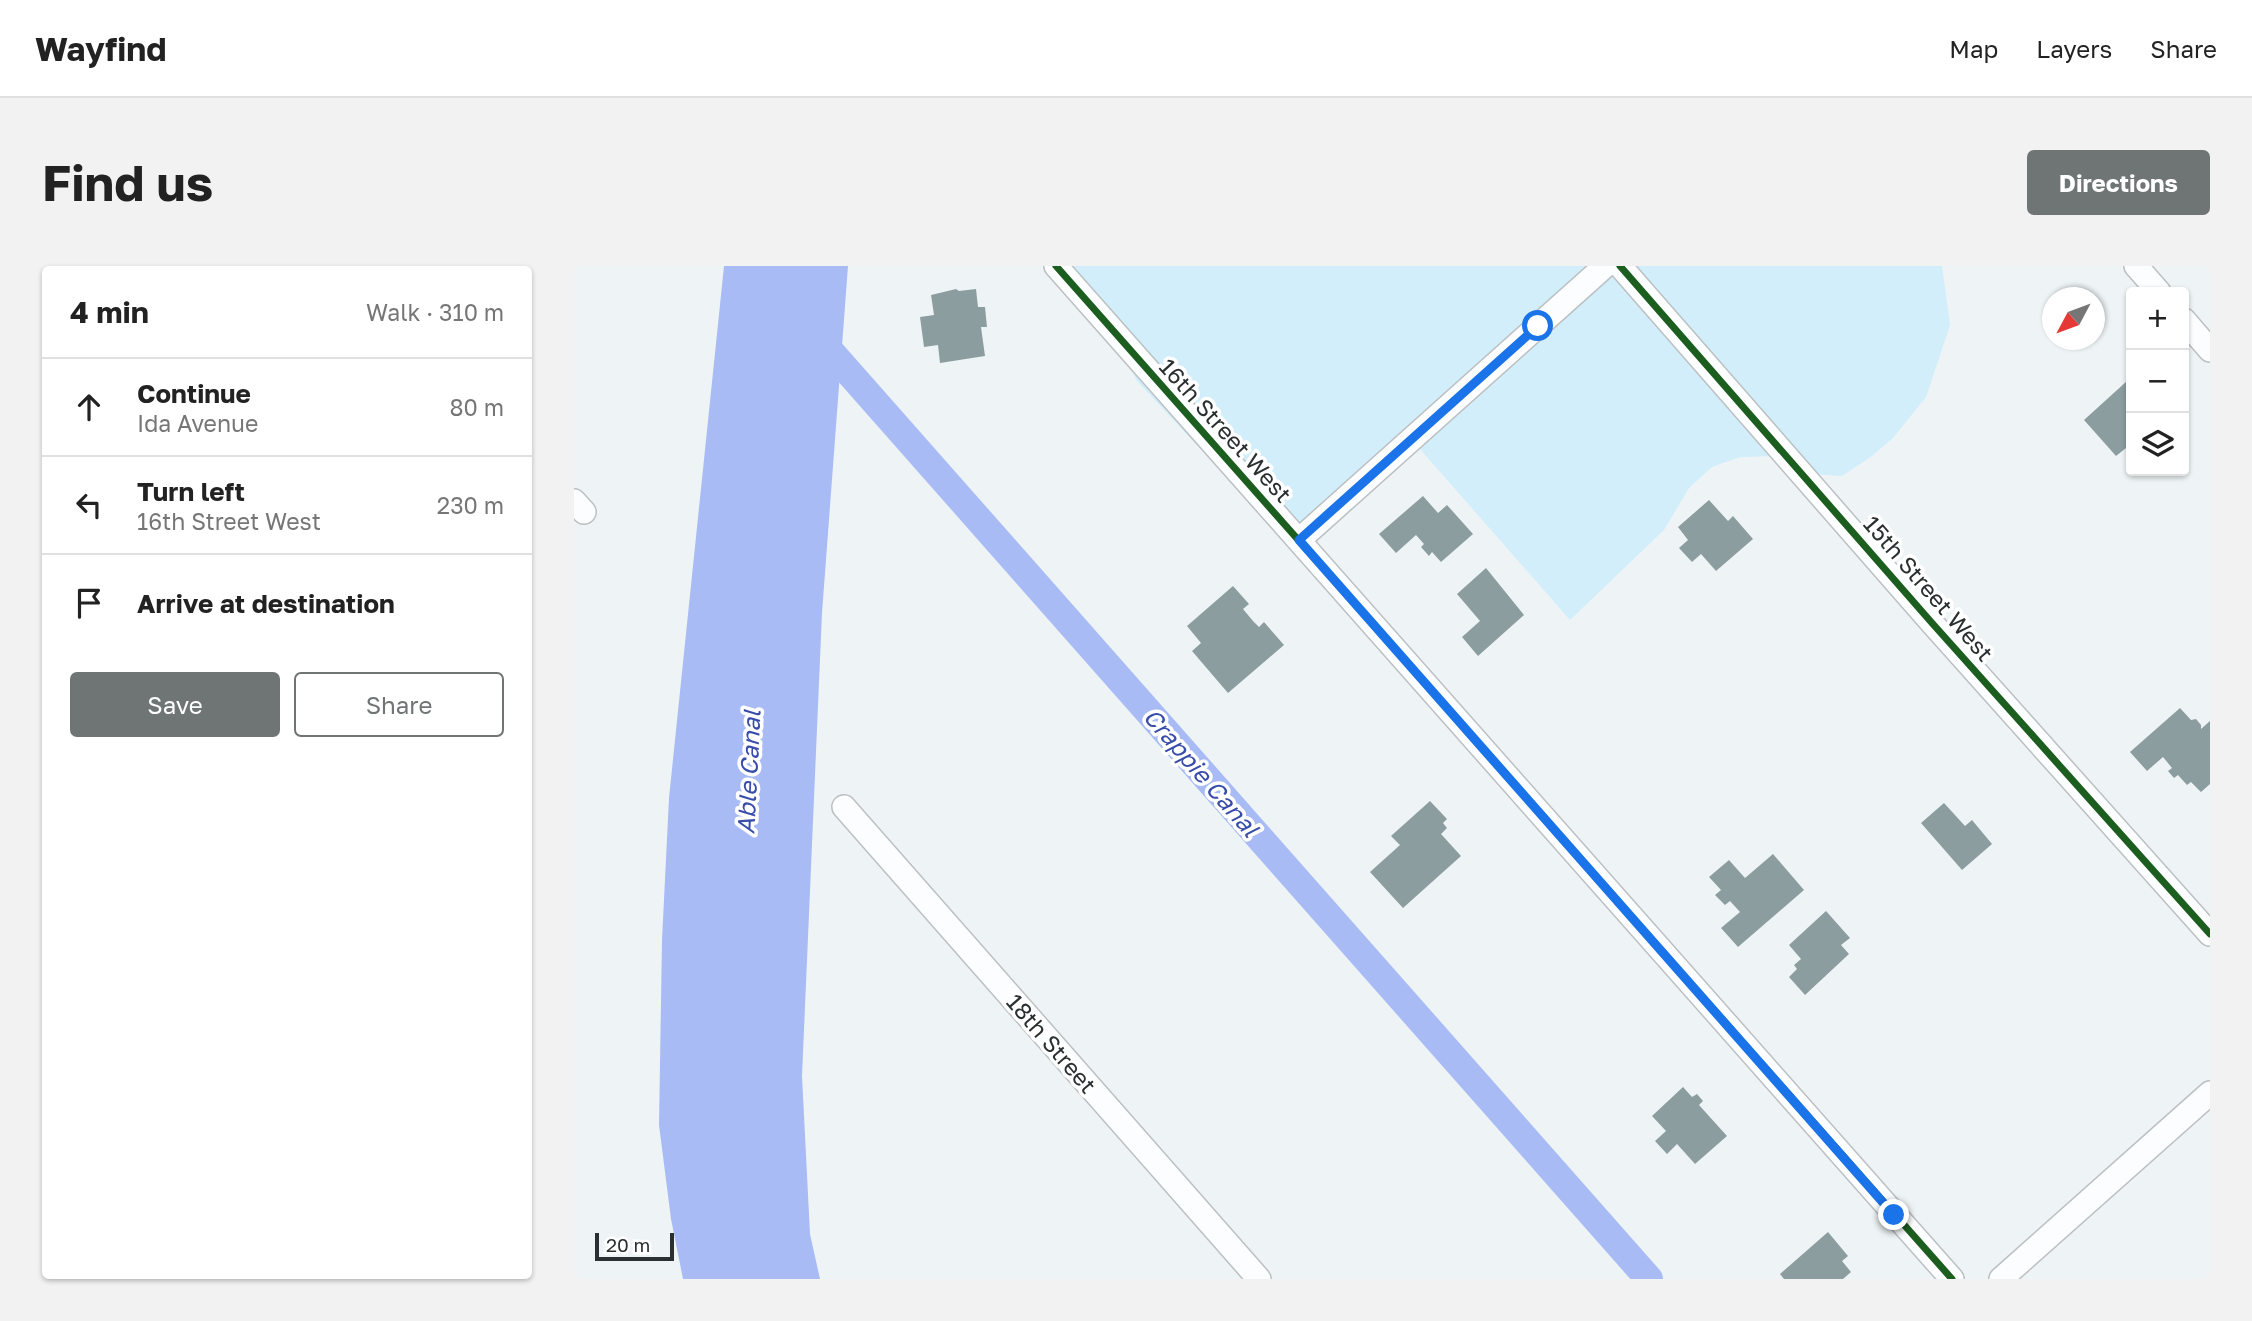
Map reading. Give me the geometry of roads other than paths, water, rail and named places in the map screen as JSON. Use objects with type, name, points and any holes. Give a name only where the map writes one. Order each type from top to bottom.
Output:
[{"type":"street","name":"16th Street West","points":[[1056,266],[1952,1279]]},
{"type":"street","points":[[1299,540],[1605,266]]},
{"type":"street","name":"15th Street West","points":[[1620,266],[1932,623],[2210,934]]},
{"type":"street","points":[[2136,266],[2155,287]]},
{"type":"street","points":[[2189,326],[2210,350]]},
{"type":"street","name":"18th Street","points":[[844,807],[1259,1279]]},
{"type":"street","points":[[2001,1279],[2210,1093]]},
{"type":"water","name":"Able Canal","points":[[724,266],[848,266],[822,613],[802,1076],[810,1234],[820,1279],[683,1279],[671,1219],[659,1125],[662,940],[669,798]]},
{"type":"waterway","name":"Crappie Canal","points":[[815,334],[1649,1279]]}]
